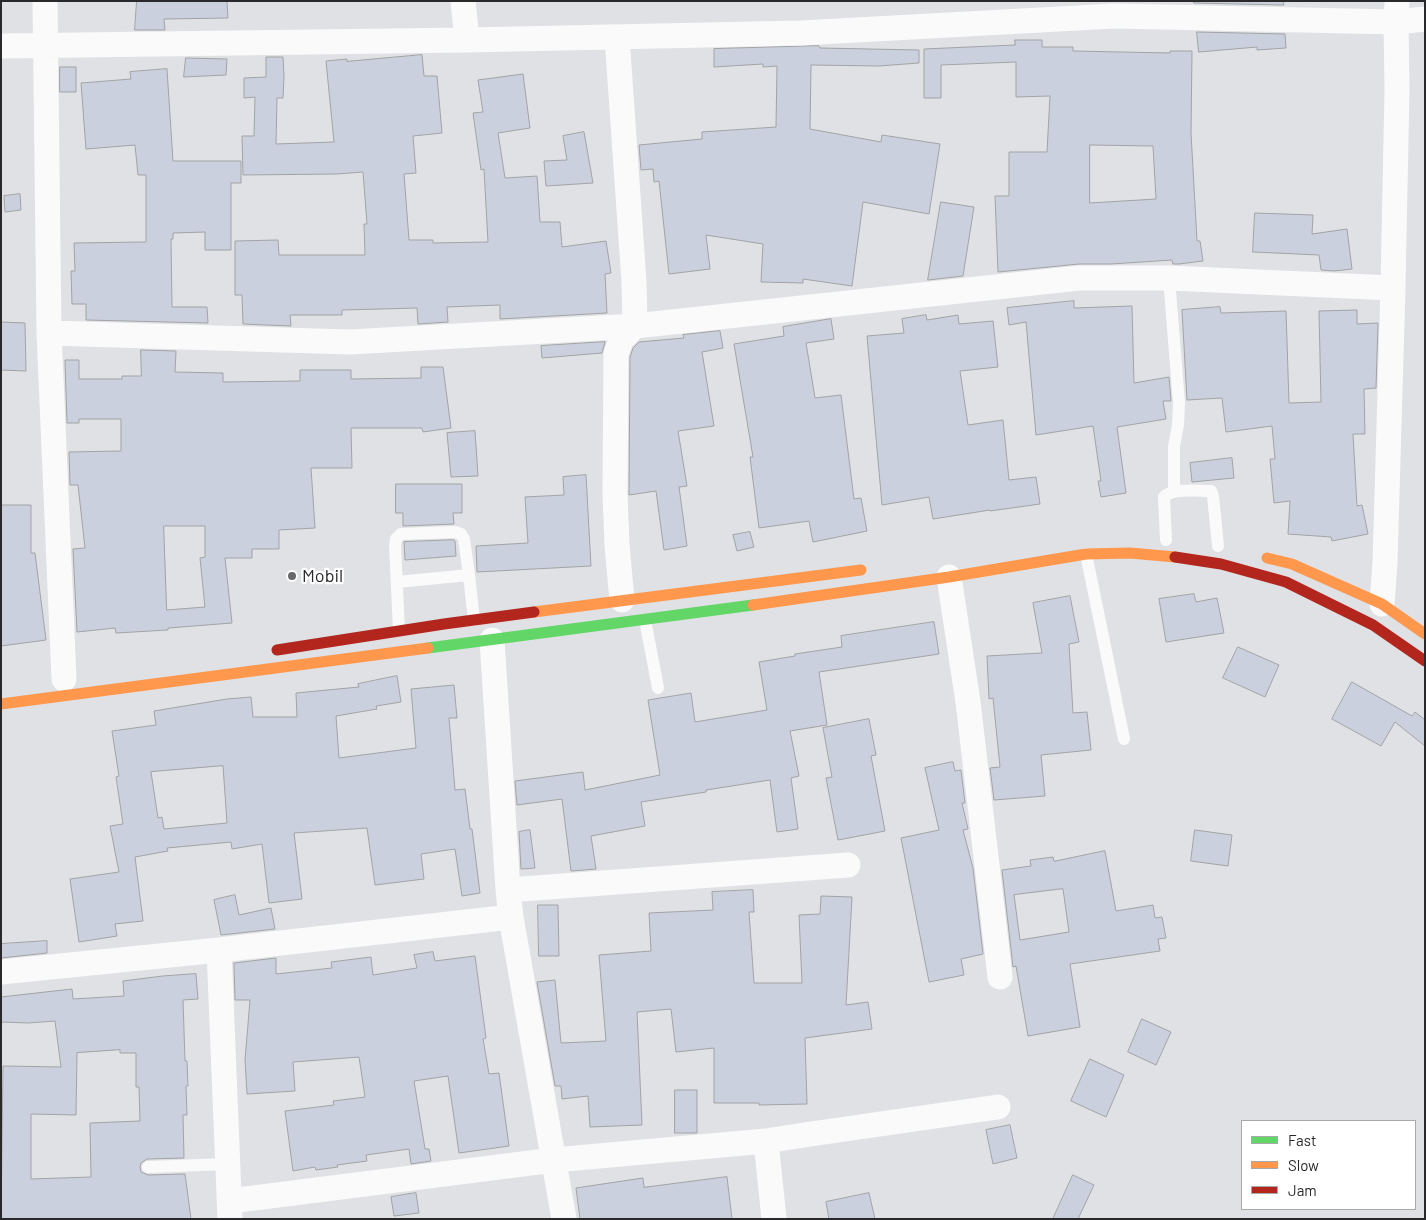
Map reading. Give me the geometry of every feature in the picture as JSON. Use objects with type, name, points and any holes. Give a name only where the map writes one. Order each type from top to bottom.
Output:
[{"type":"street","points":[[45,1],[49,333],[64,679]]},
{"type":"street","points":[[463,1],[467,40]]},
{"type":"street","points":[[1,46],[467,40],[801,33],[1115,8],[1396,12],[1425,19]]},
{"type":"street","points":[[1382,604],[1385,563],[1393,288],[1396,12]]},
{"type":"street","points":[[617,37],[634,282],[635,326],[621,340],[616,354],[615,494],[622,600]]},
{"type":"street","points":[[49,333],[350,342],[635,326],[1079,278],[1168,278],[1393,288]]},
{"type":"street","points":[[1,704],[645,620],[949,577],[1086,554],[1130,553],[1177,556],[1221,564],[1286,582],[1373,625],[1425,661]]},
{"type":"street","points":[[1255,555],[1292,564],[1382,604],[1425,634]]},
{"type":"street","points":[[269,651],[400,630],[876,568]]},
{"type":"street","points":[[949,577],[968,702],[1000,977]]},
{"type":"street","points":[[492,640],[511,917],[564,1219]]},
{"type":"street","points":[[508,890],[848,865]]},
{"type":"street","points":[[1,972],[219,950],[511,917]]},
{"type":"street","points":[[219,950],[230,1210],[554,1160],[766,1141],[998,1107]]},
{"type":"street","points":[[766,1141],[774,1219]]},
{"type":"lane","points":[[1168,278],[1179,403],[1178,425],[1174,446],[1174,492]]},
{"type":"lane","points":[[1166,540],[1164,497],[1168,493],[1174,492],[1211,491],[1219,546]]},
{"type":"lane","points":[[400,630],[395,545],[396,539],[401,534],[455,532],[461,534],[464,539],[474,620]]},
{"type":"lane","points":[[1086,554],[1124,739]]},
{"type":"lane","points":[[397,582],[469,575]]},
{"type":"lane","points":[[645,620],[658,688]]},
{"type":"lane","points":[[148,1167],[228,1164]]},
{"type":"building","points":[[137,1],[227,1],[228,18],[164,19],[165,30],[135,30]]},
{"type":"building","points":[[1194,1],[1283,1],[1284,5],[1194,3]]},
{"type":"building","points":[[1197,32],[1285,34],[1286,48],[1257,50],[1257,47],[1199,52]]},
{"type":"building","points":[[1015,40],[1042,40],[1042,47],[1073,47],[1073,51],[1170,53],[1170,51],[1192,51],[1191,133],[1197,241],[1200,241],[1203,261],[1179,264],[1173,264],[1172,260],[1079,264],[998,272],[995,196],[1009,196],[1009,152],[1047,152],[1050,96],[1016,97],[1016,62],[941,65],[941,98],[924,98],[924,49],[1015,45]],"holes":[[[1090,145],[1153,146],[1156,199],[1090,203]]]},
{"type":"building","points":[[819,46],[820,48],[919,50],[919,63],[879,66],[811,65],[810,129],[881,142],[882,135],[940,144],[929,214],[863,202],[852,286],[803,279],[803,283],[761,282],[763,244],[706,235],[710,269],[669,274],[659,181],[654,182],[653,169],[641,170],[639,145],[702,139],[702,132],[776,127],[777,66],[763,67],[763,64],[714,67],[714,49]]},
{"type":"building","points":[[422,55],[424,76],[437,76],[442,133],[413,136],[416,173],[404,174],[409,240],[433,240],[433,243],[488,242],[484,169],[481,170],[473,113],[483,112],[478,80],[523,74],[530,128],[498,133],[505,178],[537,176],[540,222],[560,222],[562,247],[606,241],[611,273],[605,274],[607,313],[500,319],[500,305],[447,307],[448,322],[418,324],[417,308],[342,310],[342,315],[290,315],[291,326],[243,324],[242,295],[235,295],[235,241],[278,240],[279,255],[365,255],[364,224],[367,224],[363,172],[243,175],[242,136],[254,136],[255,97],[244,98],[244,78],[266,77],[266,57],[283,57],[283,98],[277,98],[276,144],[334,142],[326,61]]},
{"type":"building","points":[[186,58],[227,59],[226,75],[184,77]]},
{"type":"building","points":[[60,67],[76,67],[76,92],[60,92]]},
{"type":"building","points":[[167,69],[173,161],[241,161],[241,183],[231,183],[231,250],[205,250],[205,232],[173,233],[173,239],[171,239],[172,307],[207,307],[208,323],[86,320],[86,304],[72,304],[71,271],[75,271],[74,243],[146,242],[146,175],[138,175],[135,145],[86,149],[81,83],[131,79],[130,72]]},
{"type":"building","points":[[584,132],[593,183],[546,186],[544,161],[567,160],[563,136]]},
{"type":"building","points":[[20,194],[21,210],[5,212],[4,196]]},
{"type":"building","points":[[941,202],[974,207],[963,276],[928,280]]},
{"type":"building","points":[[1255,213],[1313,215],[1312,234],[1347,229],[1352,269],[1321,270],[1319,255],[1253,252]]},
{"type":"building","points":[[1074,301],[1074,308],[1132,306],[1134,383],[1169,377],[1171,401],[1163,401],[1166,419],[1117,427],[1126,493],[1101,497],[1098,481],[1101,481],[1093,426],[1036,435],[1026,322],[1009,325],[1007,308]]},
{"type":"building","points":[[1220,307],[1221,313],[1286,311],[1289,403],[1321,402],[1319,311],[1357,310],[1357,324],[1378,323],[1376,388],[1364,389],[1365,434],[1353,434],[1357,506],[1362,505],[1368,534],[1332,541],[1331,537],[1288,534],[1290,501],[1274,503],[1270,459],[1275,459],[1272,426],[1226,432],[1222,398],[1187,400],[1182,310]]},
{"type":"building","points":[[926,315],[927,320],[958,315],[959,324],[993,321],[998,367],[960,371],[968,425],[1003,420],[1009,480],[1036,477],[1040,504],[933,519],[929,497],[882,505],[867,336],[904,333],[902,319]]},
{"type":"building","points":[[831,319],[834,339],[806,343],[815,398],[841,395],[854,499],[861,498],[867,531],[813,542],[809,521],[759,528],[750,457],[753,457],[734,344],[784,336],[783,327]]},
{"type":"building","points":[[1,322],[25,323],[26,371],[1,370]]},
{"type":"building","points":[[720,331],[723,348],[702,352],[714,426],[678,431],[687,486],[679,487],[687,546],[664,550],[656,491],[629,495],[630,357],[633,348],[639,342],[684,338],[683,335]]},
{"type":"building","points":[[605,342],[602,353],[542,358],[541,346]]},
{"type":"building","points":[[141,350],[176,351],[175,372],[223,373],[223,382],[300,381],[300,370],[351,370],[351,379],[421,378],[421,367],[443,367],[451,428],[423,432],[422,428],[351,428],[352,468],[311,468],[315,528],[279,530],[279,549],[252,549],[252,558],[225,558],[232,623],[168,628],[168,630],[116,633],[115,628],[77,632],[73,549],[85,548],[78,485],[70,485],[69,452],[121,451],[121,419],[79,419],[79,423],[67,423],[65,360],[79,360],[79,379],[122,379],[122,376],[141,376]],"holes":[[[164,526],[205,526],[205,557],[200,558],[205,607],[167,610]]]},
{"type":"building","points":[[475,431],[478,476],[451,477],[447,433]]},
{"type":"building","points":[[1232,458],[1234,478],[1192,482],[1190,463]]},
{"type":"building","points":[[586,475],[591,566],[477,572],[476,546],[528,543],[525,497],[564,495],[563,477]]},
{"type":"building","points":[[396,484],[462,484],[462,513],[453,513],[454,524],[403,526],[403,513],[396,513]]},
{"type":"building","points":[[1,505],[31,505],[31,553],[35,553],[46,640],[1,646]]},
{"type":"building","points":[[750,532],[754,547],[737,551],[733,535]]},
{"type":"building","points":[[454,540],[456,556],[405,560],[404,542]]},
{"type":"building","points":[[1194,594],[1196,602],[1217,598],[1224,633],[1166,642],[1159,599]]},
{"type":"building","points":[[1070,596],[1079,642],[1069,644],[1073,713],[1087,712],[1091,750],[1041,755],[1045,796],[994,800],[990,768],[1000,767],[993,698],[989,699],[987,656],[1042,653],[1033,603]]},
{"type":"building","points":[[934,622],[939,654],[819,672],[827,725],[790,731],[799,776],[791,778],[798,829],[777,832],[770,780],[641,802],[645,826],[591,836],[596,869],[571,871],[562,799],[517,805],[515,781],[583,772],[585,790],[660,775],[648,700],[691,693],[695,722],[767,710],[759,662],[842,647],[841,636]]},
{"type":"building","points":[[1238,647],[1279,665],[1265,697],[1223,678]]},
{"type":"building","points":[[397,676],[401,702],[376,706],[377,709],[336,716],[339,758],[416,748],[411,689],[454,685],[457,718],[449,718],[455,790],[465,789],[480,893],[462,896],[455,849],[421,854],[424,879],[375,885],[367,828],[294,833],[302,899],[269,903],[262,844],[232,849],[231,842],[167,848],[168,851],[135,857],[143,921],[115,924],[117,936],[79,942],[70,879],[119,872],[110,826],[123,824],[116,777],[119,776],[112,731],[156,725],[154,711],[251,697],[253,717],[297,717],[296,693],[359,687],[358,684]],"holes":[[[223,766],[227,823],[164,829],[162,817],[158,818],[151,772]]]},
{"type":"building","points":[[1352,682],[1412,716],[1415,712],[1425,720],[1425,746],[1395,722],[1381,746],[1332,719]]},
{"type":"building","points":[[869,719],[876,755],[871,756],[885,831],[838,840],[826,778],[832,777],[823,728]]},
{"type":"building","points":[[953,762],[955,771],[961,770],[965,803],[962,803],[968,829],[963,830],[973,868],[983,954],[961,959],[964,975],[929,982],[901,838],[939,830],[925,768]]},
{"type":"building","points":[[530,830],[535,868],[521,869],[519,832]]},
{"type":"building","points":[[1195,830],[1232,835],[1228,866],[1191,861]]},
{"type":"building","points":[[1105,851],[1116,911],[1153,905],[1155,918],[1162,917],[1166,938],[1158,939],[1160,951],[1070,964],[1080,1027],[1028,1036],[1016,966],[1013,967],[1002,870],[1031,866],[1030,860],[1053,857],[1054,861]],"holes":[[[1063,889],[1069,932],[1020,940],[1014,895]]]},
{"type":"building","points":[[753,890],[754,912],[749,912],[754,983],[802,983],[799,915],[820,914],[821,896],[852,897],[846,1005],[868,1002],[872,1029],[805,1038],[807,1104],[759,1105],[759,1103],[714,1103],[714,1048],[676,1052],[671,1009],[637,1012],[642,1125],[590,1127],[588,1096],[562,1099],[561,1086],[555,1086],[537,982],[555,980],[561,1043],[606,1041],[599,955],[651,951],[649,913],[713,910],[712,892]]},
{"type":"building","points":[[235,895],[239,915],[271,908],[275,929],[221,935],[214,900]]},
{"type":"building","points":[[538,905],[558,905],[559,956],[539,956]]},
{"type":"building","points":[[47,941],[47,953],[1,958],[1,944]]},
{"type":"building","points":[[433,952],[435,961],[475,956],[486,1038],[483,1039],[489,1074],[499,1073],[509,1146],[459,1153],[448,1076],[414,1081],[425,1149],[429,1149],[431,1161],[411,1164],[409,1149],[366,1155],[367,1161],[337,1165],[338,1167],[316,1170],[315,1167],[293,1171],[285,1111],[334,1105],[333,1101],[365,1097],[359,1057],[293,1062],[295,1091],[247,1094],[245,1060],[250,1000],[235,1000],[234,963],[276,958],[276,974],[332,968],[331,962],[371,957],[373,975],[417,968],[414,955]]},
{"type":"building","points":[[196,974],[198,999],[183,1000],[185,1061],[187,1061],[188,1086],[186,1086],[187,1115],[183,1115],[184,1158],[147,1159],[141,1163],[140,1167],[141,1172],[148,1175],[185,1174],[191,1219],[1,1219],[3,1066],[61,1067],[55,1021],[1,1022],[1,997],[72,989],[73,999],[124,996],[123,981]],"holes":[[[120,1050],[120,1053],[136,1053],[136,1087],[139,1087],[140,1121],[90,1123],[91,1177],[31,1179],[31,1114],[76,1115],[77,1053]]]},
{"type":"building","points":[[1142,1019],[1171,1032],[1156,1065],[1128,1052]]},
{"type":"building","points":[[1090,1059],[1124,1075],[1106,1117],[1071,1101]]},
{"type":"building","points":[[675,1090],[697,1090],[697,1133],[675,1133]]},
{"type":"building","points":[[1010,1125],[1017,1158],[993,1164],[986,1130]]},
{"type":"building","points":[[1073,1175],[1094,1185],[1078,1219],[1053,1219]]},
{"type":"building","points":[[727,1177],[732,1219],[580,1219],[576,1188],[643,1178],[644,1187]]},
{"type":"building","points":[[416,1193],[419,1213],[394,1216],[391,1197]]},
{"type":"building","points":[[869,1193],[875,1219],[829,1219],[826,1202]]},
{"type":"traffic: fast","points":[[428,648],[753,605]]},
{"type":"traffic: slow","points":[[753,605],[949,577],[1086,554],[1130,553],[1175,557]]},
{"type":"traffic: slow","points":[[1267,558],[1292,564],[1382,604],[1425,634]]},
{"type":"traffic: slow","points":[[534,612],[861,570]]},
{"type":"traffic: slow","points":[[1,704],[428,648]]},
{"type":"traffic: jam","points":[[1175,557],[1221,564],[1286,582],[1373,625],[1425,661]]},
{"type":"traffic: jam","points":[[277,650],[534,612]]},
{"type":"place","name":"Mobil","points":[[292,576]]}]
